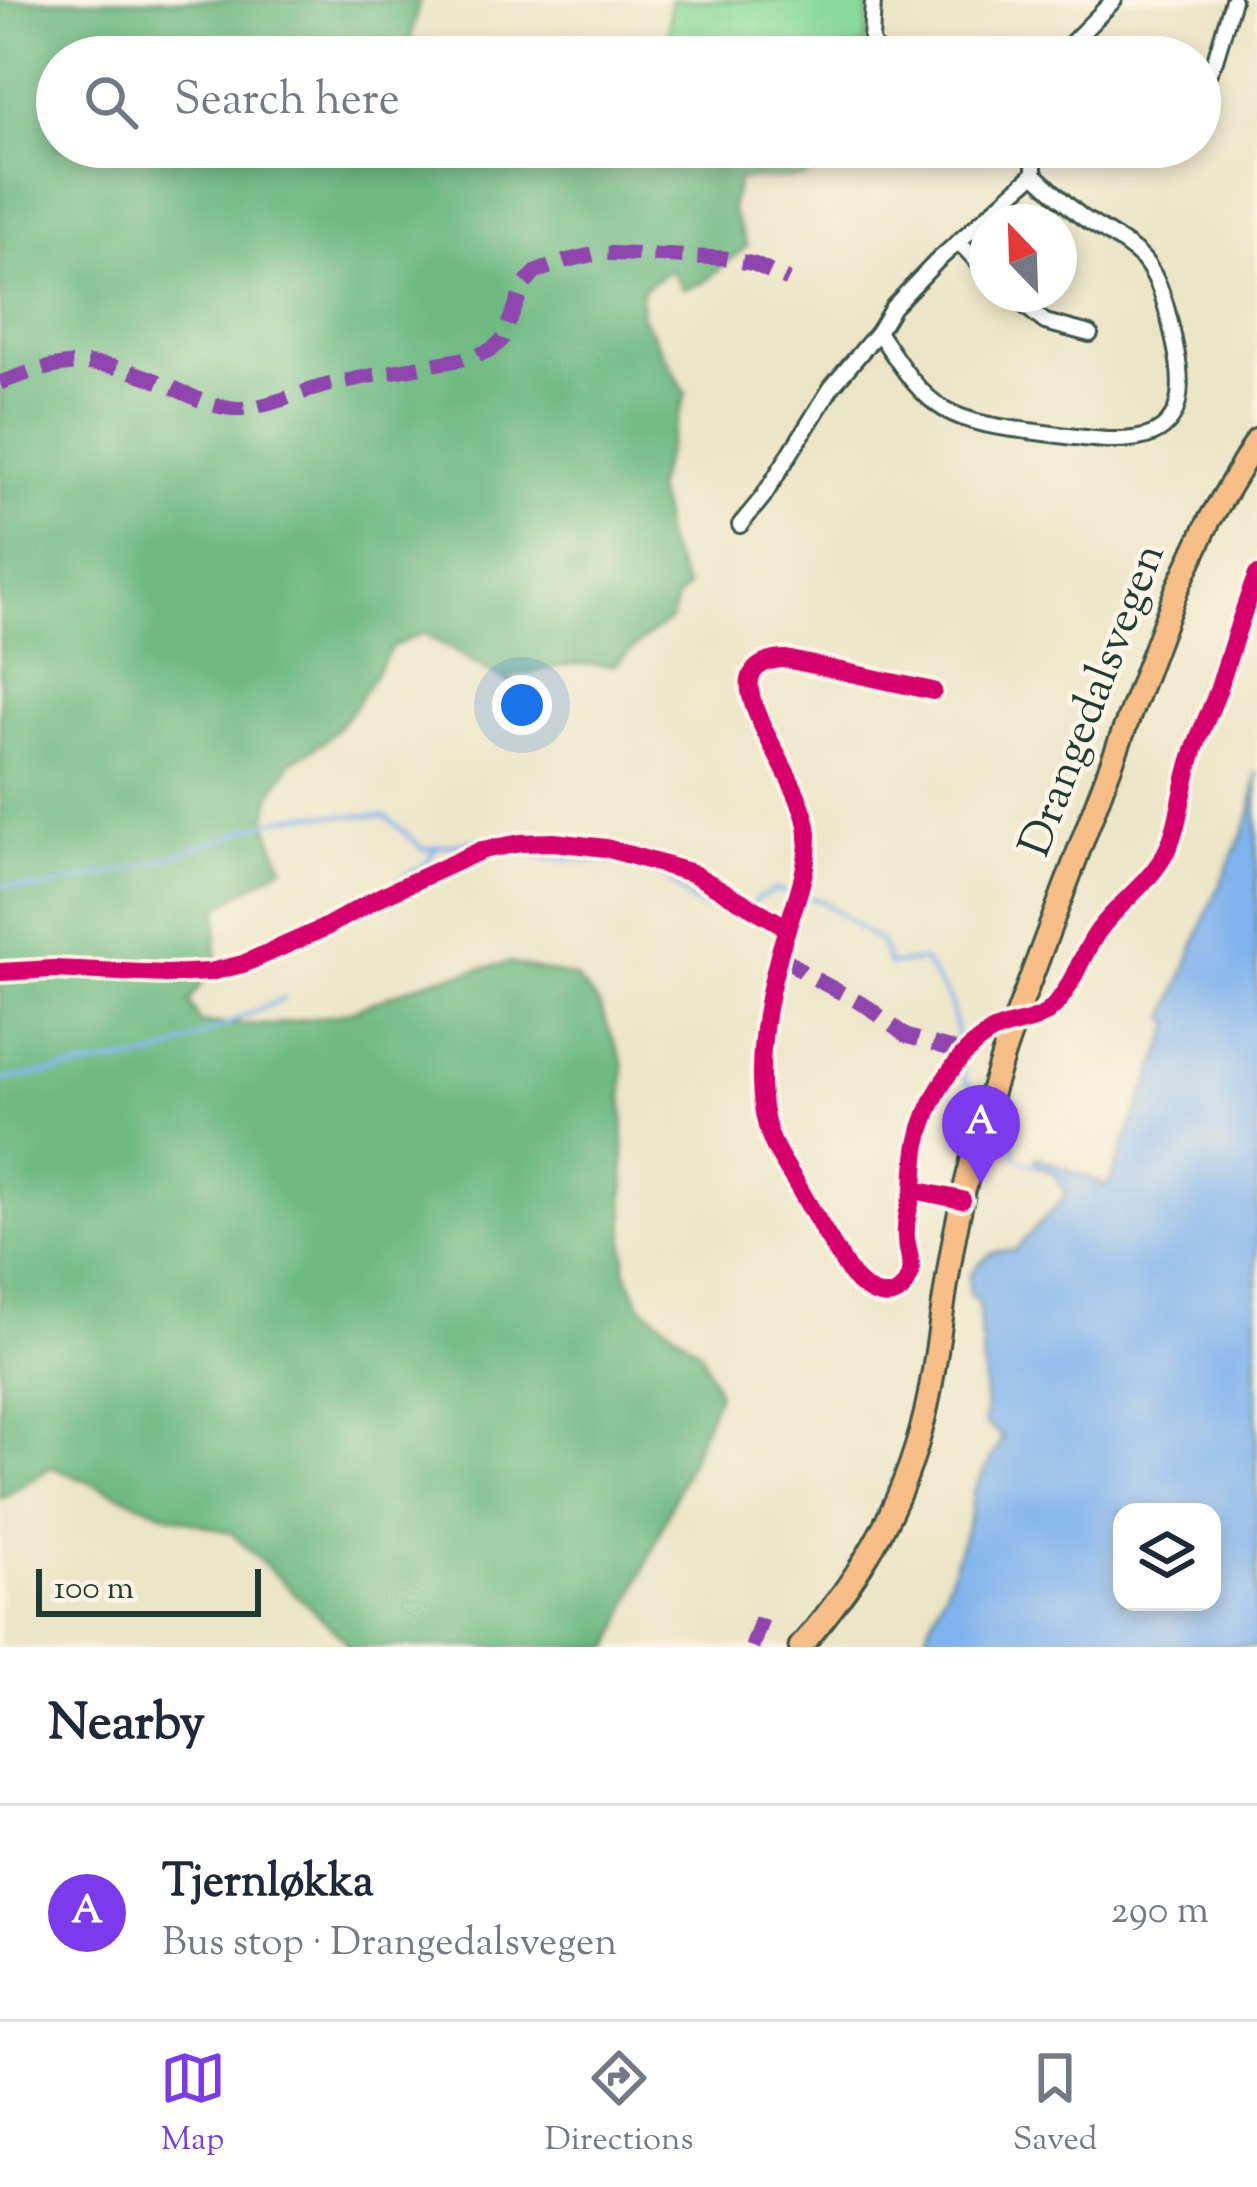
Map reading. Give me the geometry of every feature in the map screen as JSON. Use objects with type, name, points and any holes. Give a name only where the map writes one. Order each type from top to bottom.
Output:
[{"type":"main road","name":"Drangedalsvegen","points":[[962,1200],[1006,1046],[1177,589],[1209,521],[1257,440]]},
{"type":"main road","points":[[800,1647],[872,1553],[907,1474],[929,1400],[962,1200]]},
{"type":"street","points":[[871,36],[873,0]]},
{"type":"street","points":[[1082,36],[1114,0]]},
{"type":"street","points":[[1221,40],[1233,0]]},
{"type":"street","points":[[878,332],[925,394],[975,421],[1130,442],[1149,437],[1173,416],[1182,385],[1154,276],[1134,251],[1077,213],[1034,174],[1034,168]]},
{"type":"street","points":[[740,526],[831,388],[893,307],[1034,174]]},
{"type":"street","points":[[959,242],[969,253]]},
{"type":"street","points":[[1033,312],[1046,322],[1090,334]]},
{"type":"street","points":[[934,691],[772,659],[754,671],[750,691],[804,811],[808,835],[803,876],[765,1015],[763,1088],[769,1128],[772,1141],[852,1276],[863,1289],[880,1297],[902,1287],[910,1276],[906,1224],[918,1142],[931,1107],[957,1064],[998,1029],[1048,1012],[1099,931],[1161,861],[1176,826],[1190,760],[1257,575]]},
{"type":"street","points":[[0,972],[53,969],[166,974],[210,972],[243,964],[482,850],[520,843],[606,848],[692,873],[786,927]]},
{"type":"street","points":[[914,1190],[962,1200]]},
{"type":"green space","points":[[0,0],[420,0],[411,36],[36,36],[36,168],[816,168],[804,178],[739,179],[731,208],[747,246],[703,283],[683,289],[671,270],[642,289],[641,314],[686,393],[655,488],[664,539],[687,588],[677,598],[671,619],[614,665],[571,664],[508,677],[516,687],[423,633],[392,647],[351,712],[326,740],[293,761],[271,794],[266,823],[283,867],[218,907],[216,963],[189,1002],[201,1023],[271,1025],[346,1013],[430,980],[508,963],[575,977],[598,1003],[623,1062],[625,1269],[640,1304],[701,1352],[718,1394],[611,1647],[346,1647],[347,1642],[231,1533],[168,1515],[52,1467],[0,1499]]},
{"type":"green space","points":[[671,0],[869,0],[867,36],[671,36]]},
{"type":"water","points":[[1257,771],[1257,1647],[920,1647],[950,1578],[971,1514],[973,1492],[1003,1437],[984,1423],[979,1307],[969,1294],[969,1276],[988,1256],[1014,1251],[1066,1195],[1053,1173],[1034,1165],[1037,1157],[1108,1186],[1173,1022],[1166,1019],[1242,836]]},
{"type":"waterway","points":[[0,885],[36,889],[139,868],[302,815],[386,816],[423,849],[519,837]]},
{"type":"waterway","points":[[527,845],[541,858],[643,864]]},
{"type":"waterway","points":[[397,880],[425,865],[437,846]]},
{"type":"waterway","points":[[653,867],[694,903],[740,917],[758,898],[776,890],[822,901],[882,944],[889,965],[923,960],[950,1001],[961,1052]]},
{"type":"waterway","points":[[0,1080],[158,1056],[284,998]]},
{"type":"waterway","points":[[963,1064],[965,1080],[983,1099]]},
{"type":"waterway","points":[[995,1111],[1018,1159],[1034,1165]]},
{"type":"marked path","points":[[0,383],[45,368],[104,365],[145,376],[213,405],[253,407],[328,385],[474,357],[492,349],[502,340],[524,285],[536,272],[565,261],[600,253],[725,258],[754,264],[788,280]]},
{"type":"marked path","points":[[779,953],[906,1036],[965,1053]]},
{"type":"marked path","points":[[752,1647],[762,1619]]},
{"type":"cycle path","points":[[962,1200],[914,1190],[918,1144],[935,1096],[954,1066],[979,1041],[1051,1009],[1099,930],[1165,854],[1188,769],[1257,575]]},
{"type":"cycle path","points":[[914,1190],[906,1225],[910,1274],[899,1292],[883,1296],[852,1276],[772,1141],[762,1098],[764,1026],[802,882],[808,834],[797,796],[756,712],[750,680],[759,666],[786,659],[933,691]]},
{"type":"cycle path","points":[[0,972],[53,969],[166,974],[210,972],[243,964],[482,850],[521,843],[606,848],[692,873],[786,927]]},
{"type":"place","name":"Tjernløkka","points":[[981,1184]]}]
